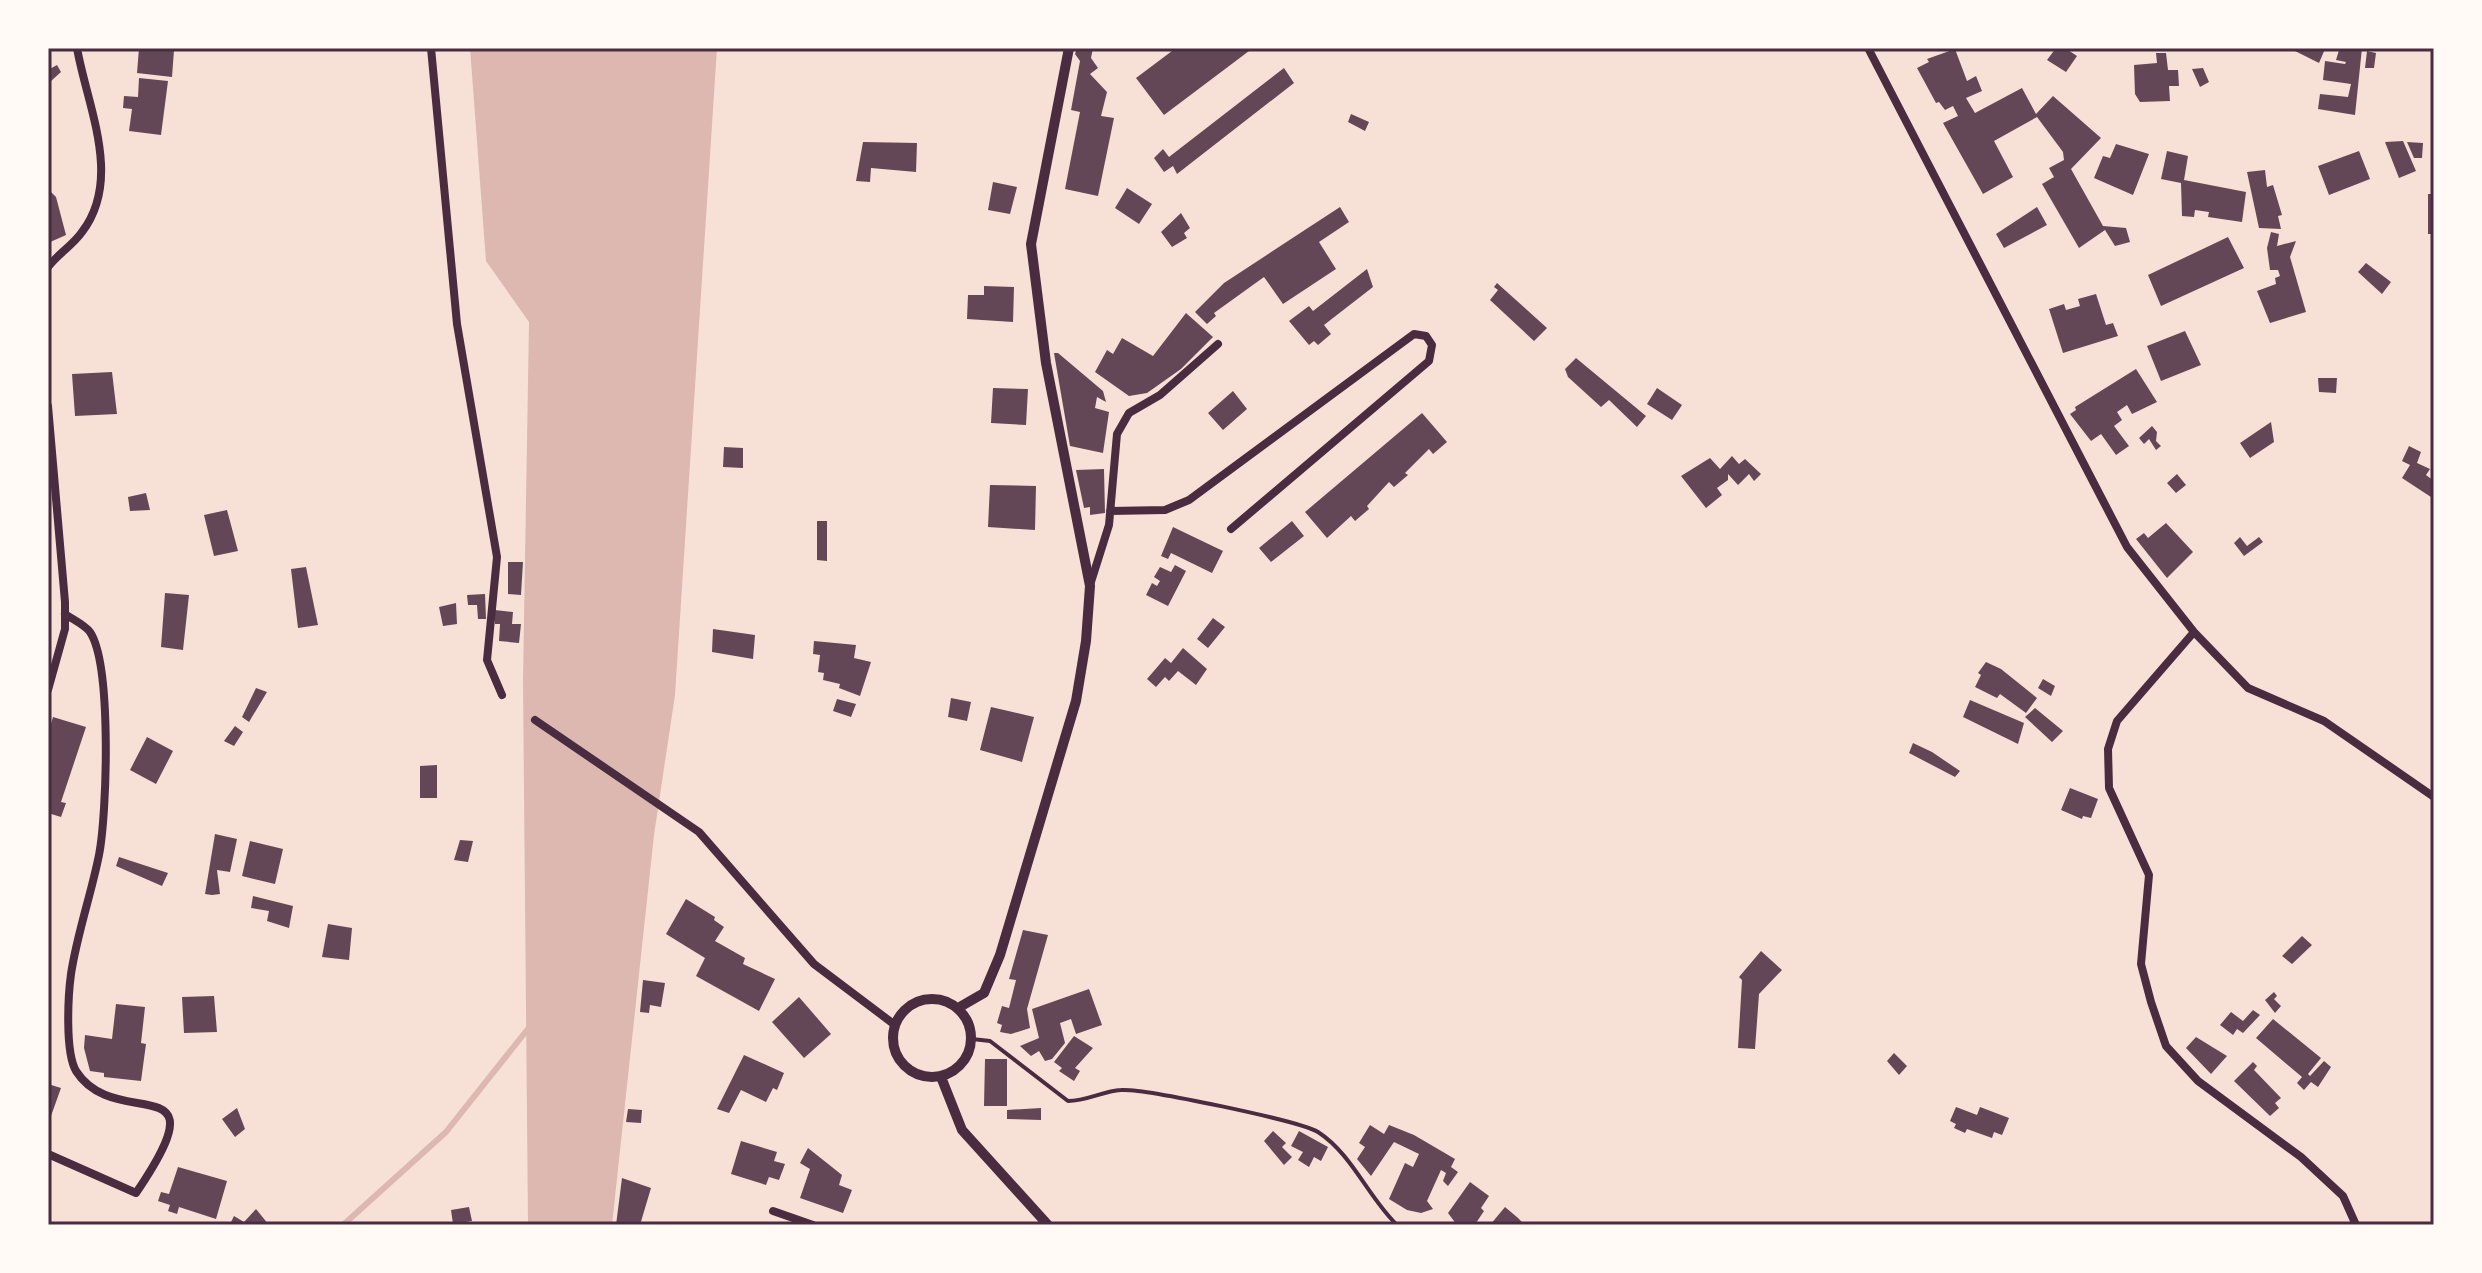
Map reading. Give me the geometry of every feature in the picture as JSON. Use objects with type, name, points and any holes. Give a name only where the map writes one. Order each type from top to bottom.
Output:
[{"type":"street","points":[[48,267],[82,233],[95,210],[102,168],[95,115],[83,84],[77,48]]},
{"type":"street","points":[[431,48],[457,324],[497,557],[487,660],[502,695]]},
{"type":"street","points":[[1069,48],[1031,244],[1046,363],[1090,586]]},
{"type":"street","points":[[1868,48],[2127,547],[2194,632],[2248,688],[2324,721],[2434,797]]},
{"type":"street","points":[[1110,511],[1165,510],[1189,500],[1414,334],[1426,336],[1432,345],[1429,361],[1231,529]]},
{"type":"street","points":[[958,1008],[984,993],[1000,955],[1076,701],[1086,641],[1090,586],[1110,511],[1117,434],[1129,413],[1160,395],[1218,344]]},
{"type":"street","points":[[48,406],[65,614],[48,690]]},
{"type":"street","points":[[48,1154],[136,1193],[156,1163],[171,1128],[168,1114],[159,1105],[105,1097],[76,1070],[69,1032],[71,974],[100,852],[105,686],[90,632],[65,614]]},
{"type":"street","points":[[2194,632],[2117,721],[2108,749],[2109,788],[2149,875],[2141,964],[2151,1002],[2166,1046],[2198,1081],[2301,1157],[2343,1196],[2356,1225]]},
{"type":"street","points":[[535,720],[699,832],[814,964],[895,1025]]},
{"type":"street","points":[[941,999],[958,1008],[968,1022],[972,1039],[968,1056],[957,1070],[941,1077],[924,1077],[909,1071],[895,1050],[895,1025],[905,1009],[922,1000],[941,999]]},
{"type":"street","points":[[941,1077],[962,1130],[1048,1225]]},
{"type":"street","points":[[773,1211],[813,1225]]},
{"type":"lane","points":[[972,1039],[990,1041],[1068,1101],[1084,1101],[1124,1089],[1287,1120],[1317,1132],[1341,1153],[1397,1225]]},
{"type":"shaded area","points":[[470,48],[717,48],[675,695],[654,835],[612,1225],[528,1225],[523,681],[529,322],[486,261]]},
{"type":"building","points":[[139,48],[174,50],[172,77],[137,73]]},
{"type":"building","points":[[1077,48],[1093,48],[1091,58],[1098,68],[1090,74],[1107,92],[1101,116],[1114,118],[1098,196],[1065,189],[1080,112],[1071,110],[1080,61],[1075,54]]},
{"type":"building","points":[[1176,48],[1253,48],[1164,115],[1136,78]]},
{"type":"building","points":[[2056,48],[2065,48],[2077,56],[2066,72],[2047,60]]},
{"type":"building","points":[[2289,48],[2322,48],[2325,49],[2319,63]]},
{"type":"building","points":[[2348,48],[2362,48],[2355,115],[2318,109],[2320,94],[2348,97],[2351,84],[2323,80],[2325,61],[2345,64],[2336,60],[2339,50],[2348,51]]},
{"type":"building","points":[[1955,49],[1967,81],[1976,76],[1982,91],[1966,98],[1975,113],[2022,88],[2036,114],[2053,96],[2101,138],[2071,169],[2103,226],[2126,228],[2130,242],[2115,246],[2105,230],[2079,248],[2042,184],[2054,177],[2049,168],[2064,160],[2063,152],[2037,117],[1994,141],[2013,177],[1983,194],[1943,123],[1958,116],[1953,106],[1945,110],[1939,102],[1936,103],[1917,68],[1929,62],[1927,59]]},
{"type":"building","points":[[2367,51],[2376,53],[2374,68],[2365,68]]},
{"type":"building","points":[[2156,53],[2166,53],[2168,70],[2178,70],[2179,86],[2169,86],[2170,101],[2140,102],[2135,94],[2134,65],[2157,63]]},
{"type":"building","points":[[57,65],[61,72],[50,82],[48,70]]},
{"type":"building","points":[[1284,68],[1294,83],[1177,174],[1173,166],[1164,172],[1154,158],[1163,149],[1169,157]]},
{"type":"building","points":[[2203,68],[2209,82],[2200,87],[2192,69]]},
{"type":"building","points":[[139,78],[168,81],[161,135],[129,131],[132,109],[123,108],[124,96],[138,97]]},
{"type":"building","points":[[1351,114],[1369,122],[1365,131],[1348,122]]},
{"type":"building","points":[[2403,141],[2416,171],[2399,178],[2385,142]]},
{"type":"building","points":[[863,142],[917,143],[916,172],[871,168],[870,182],[856,181]]},
{"type":"building","points":[[2407,142],[2423,143],[2422,158],[2414,158]]},
{"type":"building","points":[[2116,144],[2149,154],[2133,195],[2094,178],[2103,156],[2110,158]]},
{"type":"building","points":[[2167,151],[2188,156],[2184,180],[2246,192],[2242,222],[2208,217],[2209,212],[2195,210],[2194,217],[2182,216],[2181,183],[2161,179]]},
{"type":"building","points":[[2359,151],[2370,179],[2329,195],[2318,166]]},
{"type":"building","points":[[2265,170],[2267,187],[2273,185],[2282,215],[2278,216],[2281,229],[2259,228],[2247,172]]},
{"type":"building","points":[[993,182],[1017,187],[1010,214],[988,210]]},
{"type":"building","points":[[1127,188],[1152,204],[1139,224],[1115,208]]},
{"type":"building","points":[[48,189],[56,197],[66,235],[48,243]]},
{"type":"building","points":[[2428,194],[2434,194],[2434,234],[2428,234]]},
{"type":"building","points":[[1340,207],[1349,222],[1319,242],[1336,269],[1283,304],[1264,277],[1214,313],[1216,316],[1207,324],[1195,312],[1224,283]]},
{"type":"building","points":[[2037,207],[2047,225],[2004,248],[1996,234]]},
{"type":"building","points":[[1181,213],[1190,228],[1184,233],[1187,238],[1172,247],[1161,232]]},
{"type":"building","points":[[2271,232],[2279,234],[2277,246],[2296,241],[2290,257],[2306,312],[2270,323],[2257,291],[2276,284],[2275,278],[2280,276],[2278,270],[2270,270],[2267,248]]},
{"type":"building","points":[[2228,237],[2244,268],[2161,306],[2148,275]]},
{"type":"building","points":[[2366,263],[2391,282],[2382,294],[2358,272]]},
{"type":"building","points":[[1367,269],[1373,287],[1324,325],[1331,334],[1318,345],[1314,341],[1309,345],[1289,321],[1309,306],[1313,311]]},
{"type":"building","points":[[1497,283],[1547,328],[1534,341],[1490,300],[1498,290],[1494,287]]},
{"type":"building","points":[[984,286],[1014,287],[1013,322],[967,319],[968,295],[984,295]]},
{"type":"building","points":[[2096,294],[2106,325],[2113,323],[2118,336],[2063,353],[2049,309],[2064,304],[2066,310],[2080,306],[2078,299]]},
{"type":"building","points":[[1186,313],[1213,337],[1181,369],[1147,393],[1129,396],[1095,372],[1107,350],[1113,354],[1122,338],[1153,356]]},
{"type":"building","points":[[2185,331],[2201,365],[2161,381],[2147,346]]},
{"type":"building","points":[[1054,353],[1058,353],[1103,391],[1106,402],[1097,397],[1095,408],[1109,412],[1103,453],[1070,446]]},
{"type":"building","points":[[1576,358],[1646,416],[1637,427],[1609,400],[1601,407],[1568,377],[1565,369]]},
{"type":"building","points":[[2136,369],[2157,402],[2132,414],[2127,405],[2117,412],[2122,420],[2114,426],[2129,446],[2116,455],[2101,434],[2091,441],[2070,414],[2076,410],[2075,407]]},
{"type":"building","points":[[112,372],[117,414],[75,416],[72,374]]},
{"type":"building","points":[[2318,378],[2337,378],[2336,393],[2319,392]]},
{"type":"building","points":[[993,388],[1028,389],[1026,425],[991,423]]},
{"type":"building","points":[[1657,388],[1682,405],[1672,420],[1647,404]]},
{"type":"building","points":[[1233,391],[1247,409],[1223,430],[1208,413]]},
{"type":"building","points":[[1422,413],[1447,442],[1433,454],[1429,449],[1405,473],[1408,475],[1394,487],[1389,482],[1367,506],[1369,509],[1355,521],[1351,516],[1327,538],[1305,512]]},
{"type":"building","points":[[2271,422],[2274,442],[2250,458],[2240,443]]},
{"type":"building","points":[[2152,426],[2157,432],[2156,441],[2161,446],[2156,450],[2149,439],[2144,444],[2139,438]]},
{"type":"building","points":[[2409,446],[2421,452],[2417,463],[2430,469],[2426,475],[2434,481],[2434,499],[2402,478],[2410,465],[2402,461]]},
{"type":"building","points":[[724,447],[743,448],[743,468],[723,467]]},
{"type":"building","points":[[1732,456],[1739,464],[1745,459],[1761,474],[1754,481],[1749,474],[1738,485],[1728,474],[1728,480],[1717,488],[1722,495],[1706,508],[1681,476],[1710,458],[1720,469]]},
{"type":"building","points":[[1104,469],[1105,513],[1090,515],[1090,507],[1084,508],[1076,470]]},
{"type":"building","points":[[2177,474],[2186,485],[2176,493],[2167,483]]},
{"type":"building","points":[[990,485],[1036,486],[1035,530],[988,527]]},
{"type":"building","points":[[146,493],[150,510],[130,511],[128,497]]},
{"type":"building","points":[[227,510],[238,551],[214,556],[204,515]]},
{"type":"building","points":[[817,521],[827,521],[827,561],[817,560]]},
{"type":"building","points":[[1292,521],[1304,536],[1271,562],[1259,548]]},
{"type":"building","points":[[2166,523],[2193,552],[2167,578],[2136,539],[2144,533],[2148,538]]},
{"type":"building","points":[[1173,527],[1223,551],[1212,573],[1171,553],[1168,559],[1161,556]]},
{"type":"building","points":[[2240,537],[2247,546],[2259,537],[2263,542],[2244,556],[2234,543]]},
{"type":"building","points":[[508,562],[523,562],[521,595],[508,594]]},
{"type":"building","points":[[1175,565],[1186,571],[1168,606],[1146,595],[1152,583],[1157,586],[1160,581],[1154,577],[1160,567],[1171,572]]},
{"type":"building","points":[[306,567],[318,625],[298,628],[291,569]]},
{"type":"building","points":[[165,593],[189,595],[183,650],[161,647]]},
{"type":"building","points":[[485,594],[486,619],[478,619],[477,605],[468,605],[467,595]]},
{"type":"building","points":[[456,603],[457,624],[443,626],[439,607]]},
{"type":"building","points":[[495,610],[513,612],[512,624],[521,624],[519,643],[499,641],[500,624],[495,624]]},
{"type":"building","points":[[1213,618],[1225,627],[1208,648],[1197,639]]},
{"type":"building","points":[[713,629],[755,635],[753,659],[712,652]]},
{"type":"building","points":[[814,641],[856,645],[854,658],[871,662],[860,696],[839,688],[840,684],[823,680],[824,673],[818,672],[820,655],[813,654]]},
{"type":"building","points":[[1183,648],[1207,669],[1196,685],[1178,671],[1169,681],[1165,677],[1156,687],[1147,679],[1165,658],[1171,663]]},
{"type":"building","points":[[1986,662],[2001,669],[2037,698],[2026,713],[2000,694],[1997,698],[1975,687],[1981,675],[1978,673]]},
{"type":"building","points":[[2043,679],[2055,686],[2051,696],[2038,688]]},
{"type":"building","points":[[256,688],[267,692],[249,722],[242,717]]},
{"type":"building","points":[[951,698],[971,702],[967,721],[948,717]]},
{"type":"building","points":[[837,699],[856,704],[851,717],[833,711]]},
{"type":"building","points":[[1970,700],[2024,723],[2018,744],[1963,717]]},
{"type":"building","points":[[991,707],[1034,717],[1022,762],[980,750]]},
{"type":"building","points":[[2035,708],[2063,731],[2052,742],[2025,717]]},
{"type":"building","points":[[53,717],[86,727],[61,802],[66,803],[61,817],[48,813],[48,733]]},
{"type":"building","points":[[235,726],[243,732],[234,746],[224,741]]},
{"type":"building","points":[[147,737],[173,751],[156,784],[130,770]]},
{"type":"building","points":[[1913,743],[1960,771],[1955,777],[1909,753]]},
{"type":"building","points":[[437,765],[437,798],[420,798],[420,766]]},
{"type":"building","points":[[2070,788],[2098,799],[2091,818],[2083,816],[2082,819],[2061,810]]},
{"type":"building","points":[[215,834],[237,839],[230,872],[217,870],[220,894],[212,895],[205,894]]},
{"type":"building","points":[[460,840],[473,841],[468,862],[454,860]]},
{"type":"building","points":[[250,841],[283,849],[275,884],[242,876]]},
{"type":"building","points":[[119,857],[168,873],[162,886],[116,866]]},
{"type":"building","points":[[253,896],[293,906],[289,928],[267,921],[269,911],[251,908]]},
{"type":"building","points":[[686,899],[715,917],[714,920],[724,927],[715,941],[745,958],[743,964],[775,979],[759,1011],[696,976],[705,958],[666,934]]},
{"type":"building","points":[[328,924],[352,928],[349,960],[322,957]]},
{"type":"building","points":[[1023,930],[1048,935],[1027,1009],[1030,1028],[1011,1034],[1000,1032],[1002,1025],[997,1023],[1002,1006],[1009,1008],[1016,980],[1009,979]]},
{"type":"building","points":[[2302,936],[2312,945],[2292,964],[2282,956]]},
{"type":"building","points":[[1761,951],[1782,970],[1759,994],[1755,1049],[1738,1048],[1742,980],[1739,977]]},
{"type":"building","points":[[643,980],[665,983],[661,1007],[650,1005],[649,1013],[640,1012]]},
{"type":"building","points":[[1089,989],[1102,1025],[1076,1034],[1071,1019],[1060,1023],[1065,1043],[1052,1059],[1045,1061],[1039,1051],[1031,1056],[1020,1046],[1039,1038],[1032,1009]]},
{"type":"building","points":[[2274,992],[2277,996],[2274,999],[2281,1006],[2275,1013],[2265,1000]]},
{"type":"building","points":[[214,996],[217,1032],[184,1033],[182,997]]},
{"type":"building","points":[[799,997],[831,1034],[804,1058],[772,1022]]},
{"type":"building","points":[[116,1004],[145,1007],[141,1043],[146,1044],[141,1081],[104,1077],[104,1073],[90,1071],[84,1048],[85,1035],[112,1039]]},
{"type":"building","points":[[2253,1010],[2260,1015],[2243,1033],[2237,1029],[2233,1035],[2220,1025],[2231,1012],[2243,1021]]},
{"type":"building","points":[[2273,1019],[2321,1058],[2308,1074],[2310,1076],[2324,1061],[2331,1067],[2318,1087],[2311,1082],[2304,1090],[2297,1083],[2302,1077],[2256,1038]]},
{"type":"building","points":[[1074,1036],[1093,1048],[1075,1068],[1080,1071],[1074,1081],[1059,1071],[1062,1068],[1054,1062]]},
{"type":"building","points":[[2196,1037],[2227,1056],[2211,1074],[2186,1048]]},
{"type":"building","points":[[1894,1053],[1907,1066],[1899,1075],[1887,1061]]},
{"type":"building","points":[[744,1055],[784,1073],[777,1090],[773,1088],[766,1102],[741,1090],[729,1113],[717,1109]]},
{"type":"building","points":[[985,1059],[1007,1059],[1007,1106],[984,1106]]},
{"type":"building","points":[[2253,1062],[2257,1066],[2254,1070],[2281,1098],[2275,1103],[2279,1108],[2270,1116],[2234,1081]]},
{"type":"building","points":[[48,1084],[61,1088],[51,1116],[48,1115]]},
{"type":"building","points":[[1956,1107],[1977,1115],[1980,1107],[2009,1118],[2002,1135],[1994,1132],[1992,1138],[1967,1129],[1965,1133],[1954,1128],[1956,1124],[1950,1121]]},
{"type":"building","points":[[237,1108],[245,1129],[235,1137],[222,1119]]},
{"type":"building","points":[[1041,1108],[1041,1120],[1007,1119],[1007,1110]]},
{"type":"building","points":[[628,1109],[642,1110],[641,1123],[626,1122]]},
{"type":"building","points":[[1370,1125],[1384,1134],[1389,1125],[1414,1135],[1455,1159],[1451,1167],[1458,1172],[1448,1186],[1443,1181],[1446,1173],[1441,1170],[1427,1201],[1433,1209],[1421,1213],[1407,1210],[1389,1199],[1405,1163],[1413,1167],[1419,1154],[1394,1142],[1371,1176],[1357,1159],[1365,1147],[1359,1143]]},
{"type":"building","points":[[1273,1131],[1286,1143],[1282,1147],[1292,1157],[1284,1165],[1264,1141]]},
{"type":"building","points":[[1299,1131],[1328,1147],[1321,1161],[1314,1157],[1309,1167],[1298,1160],[1303,1152],[1291,1146]]},
{"type":"building","points":[[741,1141],[777,1152],[774,1161],[785,1164],[779,1180],[769,1177],[766,1185],[731,1174]]},
{"type":"building","points":[[808,1148],[842,1175],[839,1185],[852,1190],[843,1213],[800,1198],[810,1169],[800,1163]]},
{"type":"building","points":[[178,1167],[227,1181],[216,1219],[179,1207],[177,1214],[168,1211],[170,1205],[158,1201],[161,1192],[169,1194]]},
{"type":"building","points":[[622,1178],[651,1188],[640,1225],[616,1225]]},
{"type":"building","points":[[1470,1182],[1489,1196],[1476,1223],[1457,1225],[1448,1213]]},
{"type":"building","points":[[469,1207],[472,1221],[453,1224],[451,1210]]},
{"type":"building","points":[[1505,1207],[1518,1218],[1525,1225],[1490,1225]]},
{"type":"building","points":[[256,1209],[269,1225],[230,1224],[234,1216],[244,1222]]},
{"type":"waterway","points":[[343,1225],[446,1132],[531,1025]]}]
